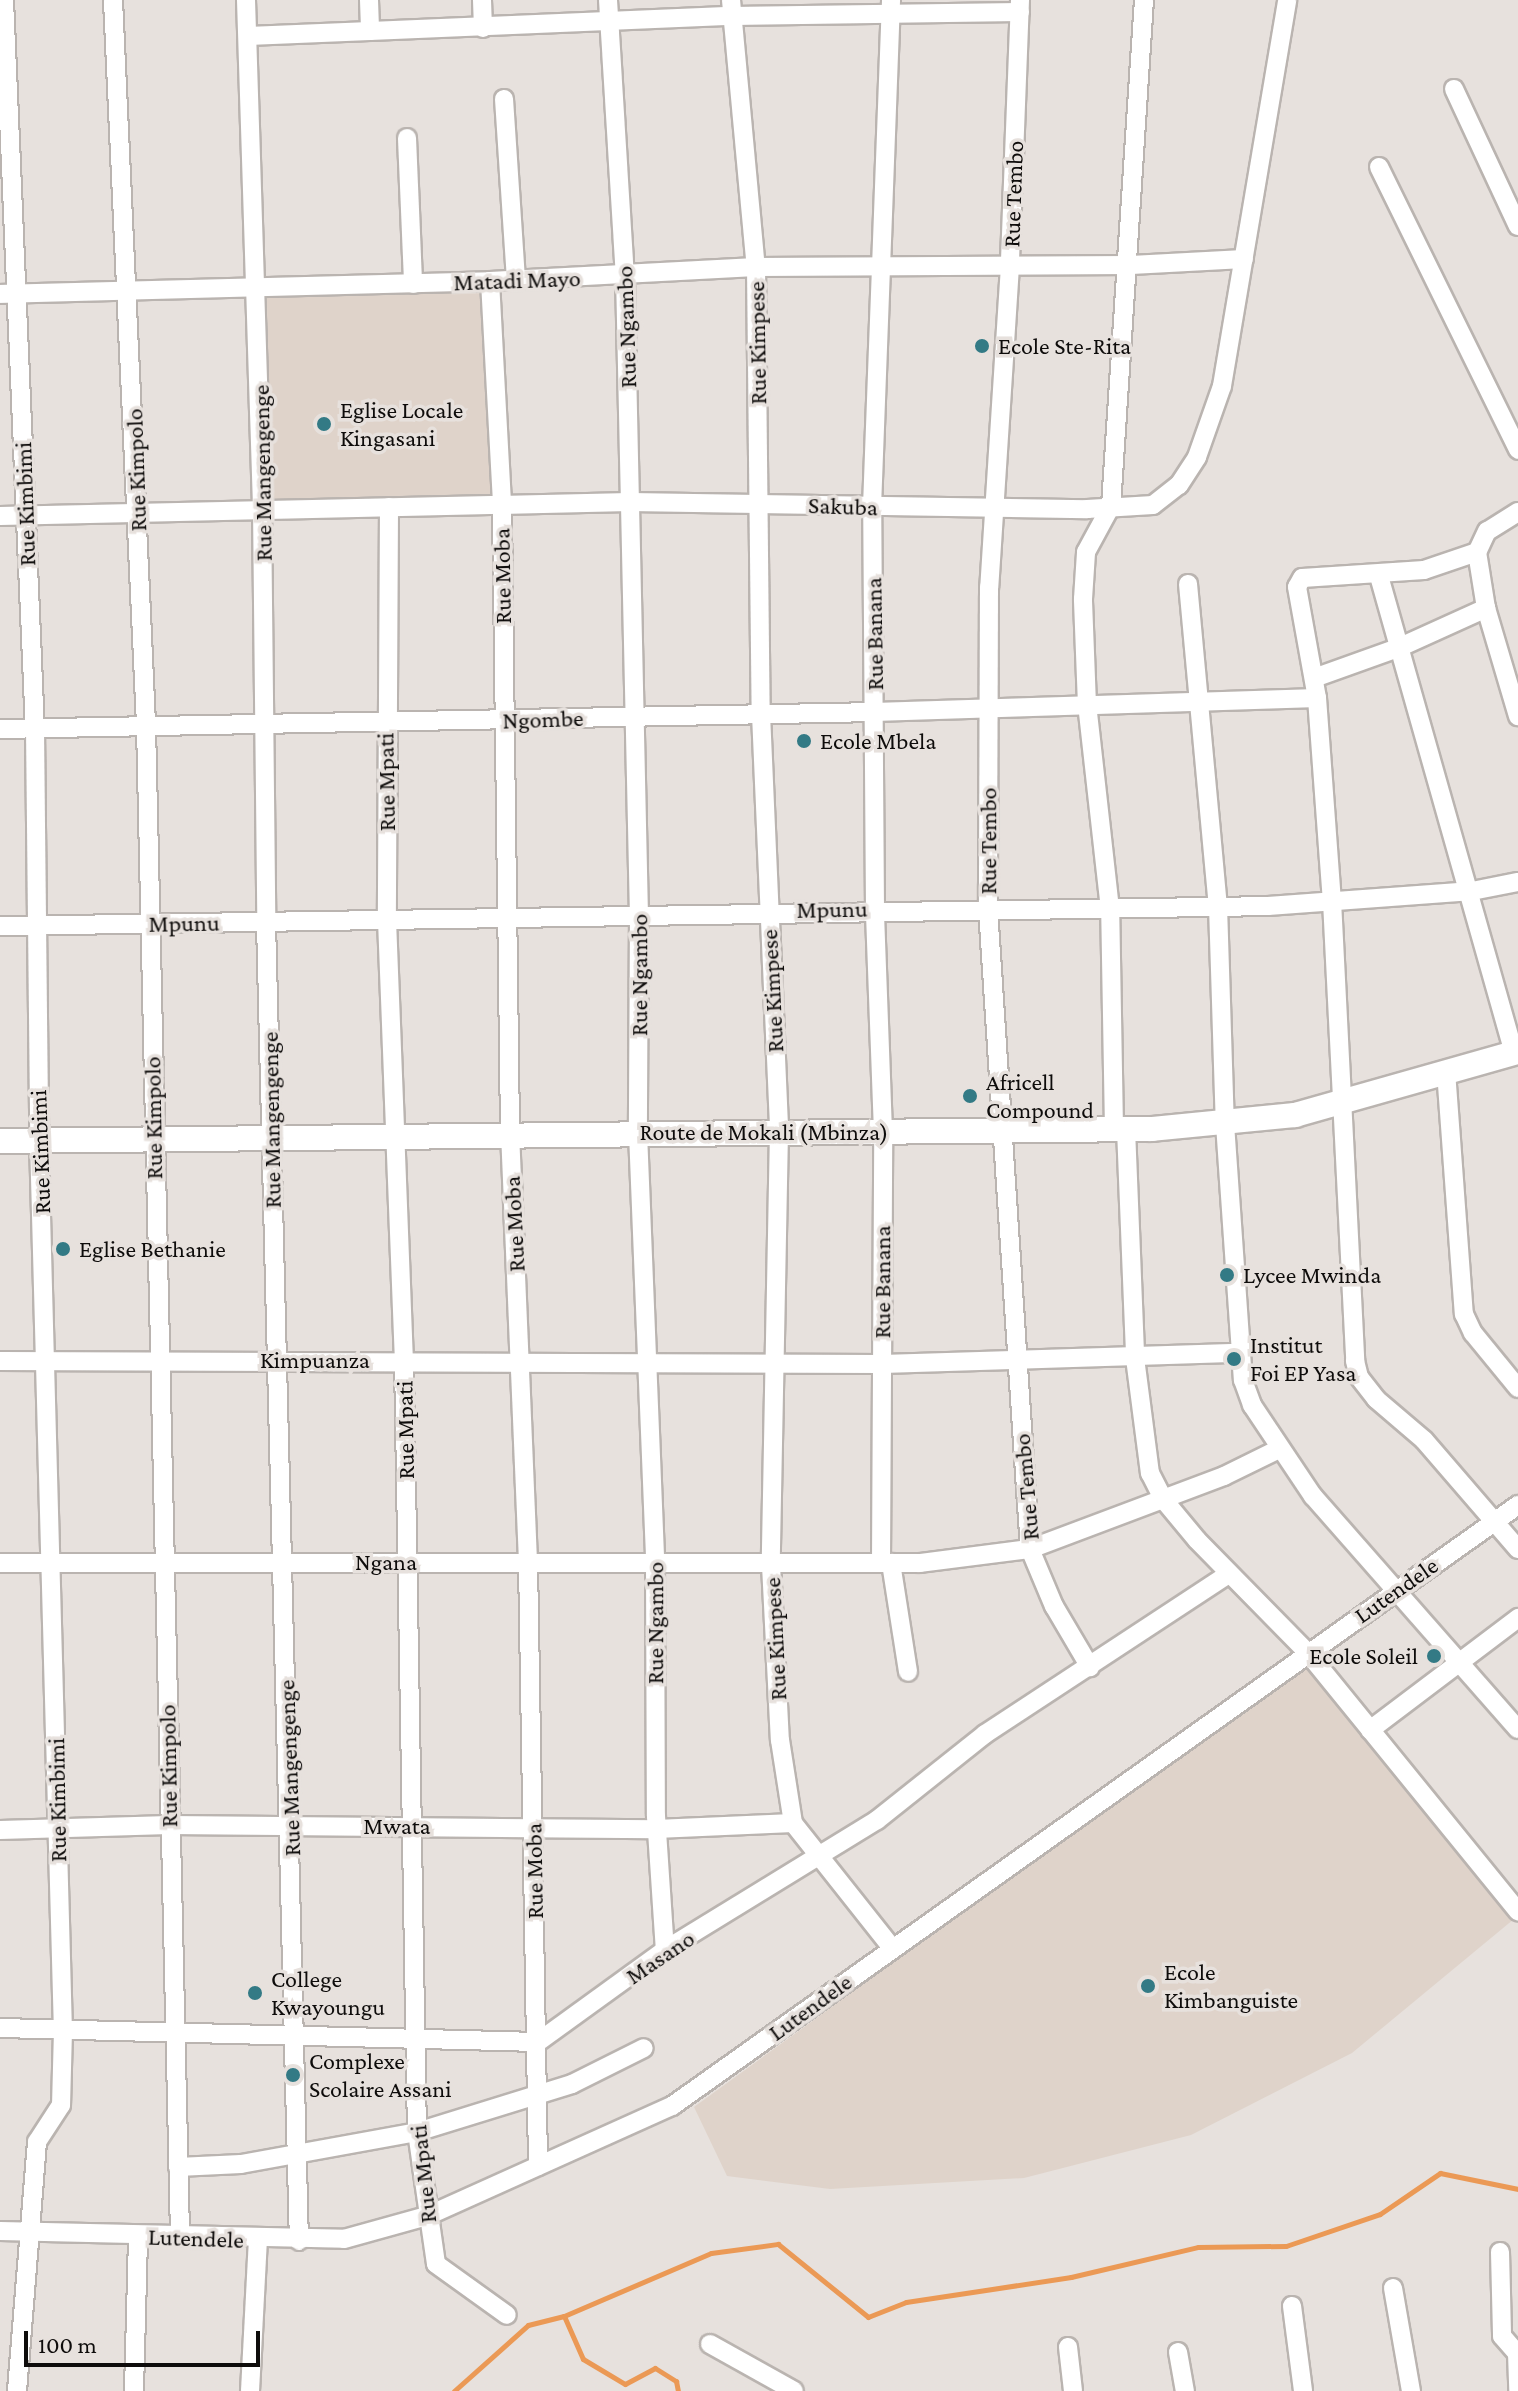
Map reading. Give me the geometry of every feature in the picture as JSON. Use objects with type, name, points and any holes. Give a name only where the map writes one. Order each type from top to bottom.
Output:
[{"type":"street","name":"Rue Kimbimi","points":[[4,0],[9,294],[25,516],[35,729],[39,1140],[63,2030],[61,2105],[37,2142],[27,2232],[17,2391]]},
{"type":"street","name":"Rue Kimpolo","points":[[113,0],[130,292],[146,725],[148,924],[180,2237]]},
{"type":"street","name":"Rue Mangengenge","points":[[246,0],[257,289],[267,725],[266,922],[292,1827],[293,2035],[299,2241]]},
{"type":"street","points":[[369,0],[370,31]]},
{"type":"street","points":[[482,0],[483,28]]},
{"type":"street","name":"Rue Ngambo","points":[[608,0],[625,275],[639,915],[638,1133],[655,1564],[656,1829],[665,1950]]},
{"type":"street","points":[[1144,0],[1131,265],[1111,506],[1086,552],[1087,705],[1110,909],[1120,1129],[1143,1449],[1163,1499],[1229,1574],[1308,1653],[1518,1911]]},
{"type":"street","name":"Sakuba","points":[[0,516],[262,507],[630,502],[872,507],[1153,505],[1179,485],[1197,457],[1222,386],[1287,0]]},
{"type":"street","points":[[248,36],[610,24],[732,8],[1020,6]]},
{"type":"street","name":"Rue Tembo","points":[[1020,6],[1010,266],[997,507],[989,587],[988,909],[1000,1130],[1030,1549],[1054,1606],[1090,1667]]},
{"type":"street","name":"Rue Banana","points":[[891,7],[884,266],[872,507],[875,909],[883,1132],[882,1364],[886,1563],[908,1672]]},
{"type":"street","name":"Rue Kimpese","points":[[732,8],[756,267],[761,714],[779,1131],[771,1565],[780,1740],[793,1823],[892,1948]]},
{"type":"street","points":[[1454,89],[1518,226]]},
{"type":"street","points":[[504,99],[516,280]]},
{"type":"street","points":[[407,138],[413,284]]},
{"type":"street","points":[[1379,167],[1518,450]]},
{"type":"street","name":"Matadi Mayo","points":[[9,294],[413,284],[756,267],[1131,265],[1244,259]]},
{"type":"street","name":"Rue Moba","points":[[490,281],[502,504],[504,720],[511,918],[510,1132],[528,1561],[538,2166]]},
{"type":"street","name":"Rue Mpati","points":[[389,507],[385,723],[387,920],[404,1360],[418,2038],[417,2132],[427,2216],[441,2271],[507,2315]]},
{"type":"street","points":[[1518,512],[1487,531],[1477,552],[1486,608],[1518,716]]},
{"type":"street","points":[[1477,552],[1424,570],[1299,582],[1317,698],[1332,901],[1352,1341],[1359,1377],[1424,1440],[1518,1549]]},
{"type":"street","points":[[1379,576],[1516,1052]]},
{"type":"street","points":[[1188,584],[1202,702],[1218,906],[1225,1124],[1239,1353],[1252,1405],[1279,1449],[1394,1589],[1518,1729]]},
{"type":"street","points":[[1314,678],[1398,648],[1486,608]]},
{"type":"street","name":"Ngombe","points":[[0,729],[875,712],[1317,698]]},
{"type":"street","name":"Mpunu","points":[[0,926],[511,918],[768,910],[1218,906],[1472,891],[1518,882]]},
{"type":"street","name":"Route de Mokali (Mbinza)","points":[[0,1141],[394,1133],[1120,1129],[1225,1124],[1340,1105],[1516,1052]]},
{"type":"street","points":[[1446,1071],[1464,1314],[1473,1333],[1518,1388]]},
{"type":"street","name":"Kimpuanza","points":[[0,1361],[646,1360],[882,1364],[1016,1363],[1239,1353]]},
{"type":"street","name":"Ngana","points":[[0,1563],[886,1563],[1030,1549],[1163,1499],[1279,1449]]},
{"type":"street","name":"Lutendele","points":[[0,2231],[299,2241],[344,2239],[427,2216],[672,2106],[1394,1589],[1496,1523],[1518,1505]]},
{"type":"street","name":"Masano","points":[[538,2042],[665,1950],[820,1858],[877,1820],[985,1734],[1229,1574]]},
{"type":"street","points":[[1370,1730],[1518,1618]]},
{"type":"street","name":"Mwata","points":[[0,1830],[169,1825],[656,1829],[793,1823]]},
{"type":"street","points":[[0,2028],[538,2042]]},
{"type":"street","points":[[178,2167],[296,2155],[417,2132],[537,2096],[644,2048]]},
{"type":"street","points":[[134,2391],[138,2236]]},
{"type":"street","points":[[250,2391],[258,2240]]},
{"type":"street","points":[[1500,2252],[1502,2336],[1517,2353],[1518,2391]]},
{"type":"street","points":[[1393,2288],[1411,2391]]},
{"type":"street","points":[[1292,2306],[1303,2391]]},
{"type":"street","points":[[710,2344],[794,2391]]},
{"type":"street","points":[[1068,2347],[1073,2391]]},
{"type":"street","points":[[1178,2352],[1185,2391]]},
{"type":"shaded area","points":[[488,291],[494,500],[268,503],[267,298]]},
{"type":"shaded area","name":"Ecole Kimbanguiste","points":[[1308,1661],[1514,1919],[1352,2053],[1191,2135],[1024,2178],[830,2189],[727,2176],[694,2107]]},
{"type":"waterway","points":[[454,2391],[528,2325],[564,2316],[711,2253],[778,2244],[868,2317],[906,2302],[1071,2277],[1198,2247],[1286,2246],[1380,2214],[1440,2173],[1518,2189]]},
{"type":"waterway","points":[[564,2316],[583,2359],[625,2384],[655,2368],[676,2381],[678,2391]]},
{"type":"place","name":"Ecole Ste-Rita","points":[[982,346]]},
{"type":"place","name":"Eglise Locale Kingasani","points":[[324,424]]},
{"type":"place","name":"Ecole Mbela","points":[[804,741]]},
{"type":"place","name":"Africell Compound","points":[[970,1096]]},
{"type":"place","name":"Eglise Bethanie","points":[[63,1249]]},
{"type":"place","name":"Lycee Mwinda","points":[[1227,1275]]},
{"type":"place","name":"Institut Foi EP Yasa","points":[[1234,1359]]},
{"type":"place","name":"Ecole Soleil","points":[[1434,1656]]},
{"type":"place","name":"Ecole Kimbanguiste","points":[[1148,1986]]},
{"type":"place","name":"College Kwayoungu","points":[[255,1993]]},
{"type":"place","name":"Complexe Scolaire Assani","points":[[293,2075]]}]
